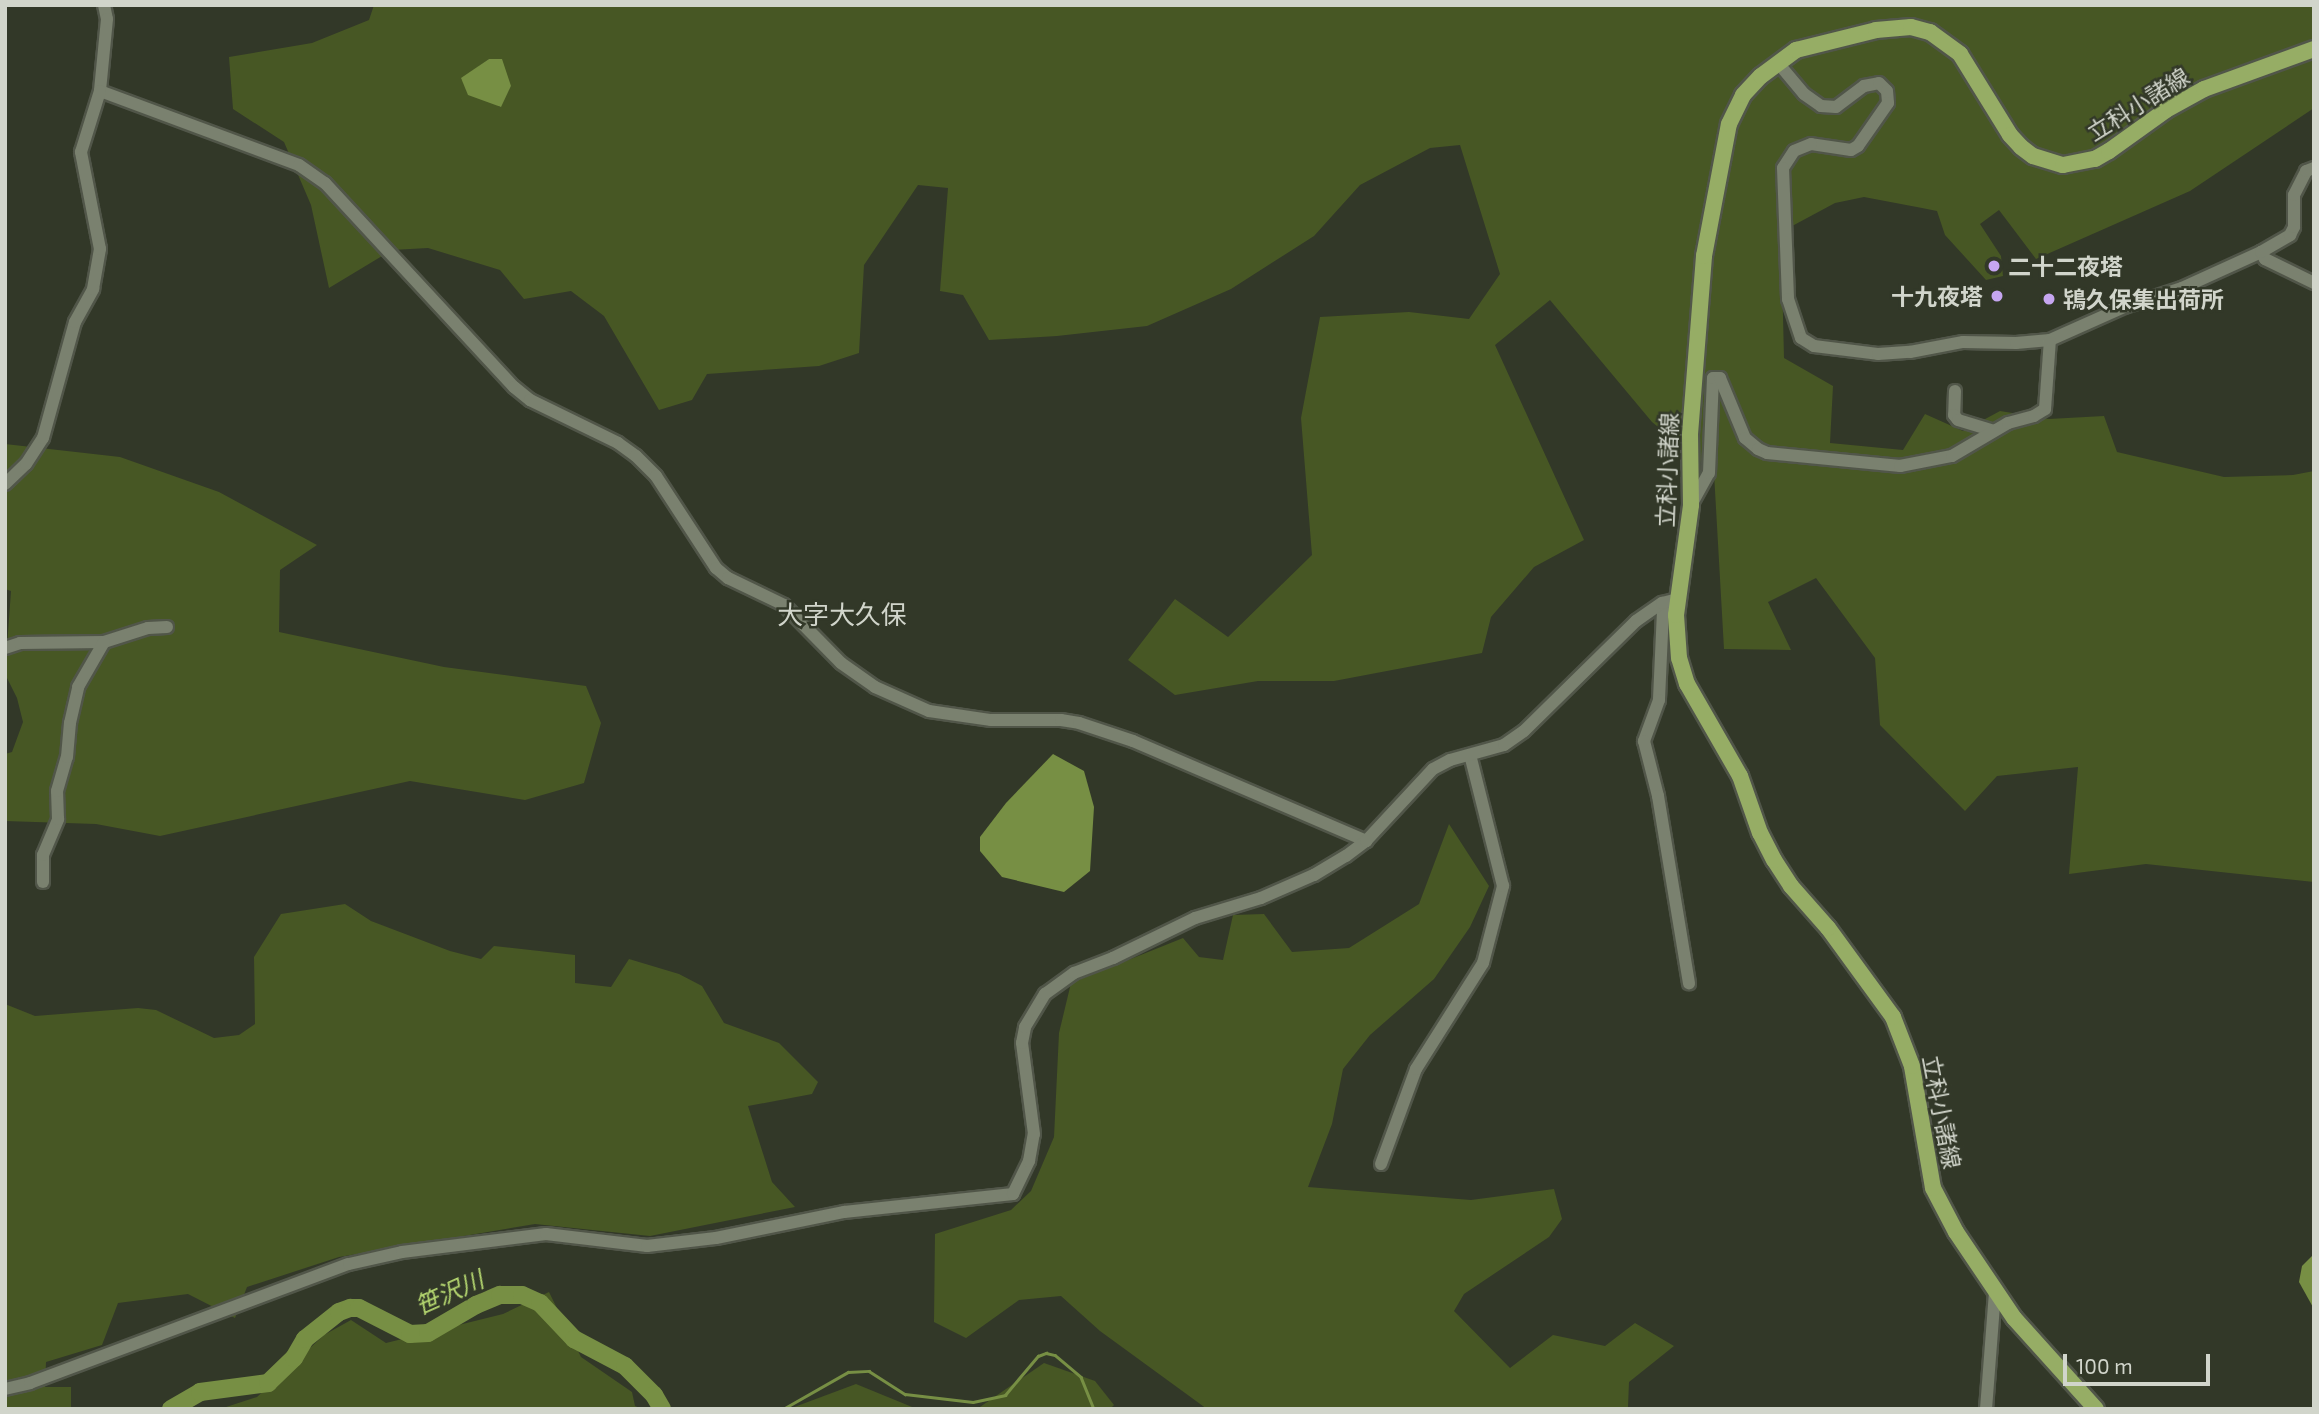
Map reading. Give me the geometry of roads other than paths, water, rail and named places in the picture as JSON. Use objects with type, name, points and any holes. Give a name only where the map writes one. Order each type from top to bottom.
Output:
[{"type":"main road","name":"立科小諸線","points":[[2096,1409],[2033,1340],[1995,1291],[1956,1232],[1933,1188],[1912,1066],[1893,1017],[1828,928],[1791,886],[1774,860],[1760,833],[1740,776],[1687,684],[1679,658],[1678,599],[1691,505],[1693,385],[1704,256],[1728,124],[1743,95],[1796,50],[1858,33],[1920,29],[1941,39],[1960,54],[2010,135],[2021,147],[2033,156],[2063,165],[2095,159],[2166,110],[2204,89],[2314,49]]},
{"type":"street","points":[[5,484],[26,464],[43,438],[75,322],[93,289],[100,249],[81,152],[100,91],[107,19],[104,5]]},
{"type":"street","points":[[1778,63],[1804,94],[1821,106],[1836,107],[1864,86],[1879,83],[1887,91],[1888,103],[1858,146],[1852,150],[1811,144],[1794,151],[1783,168],[1788,299],[1801,338],[1828,350],[1878,354],[1910,352],[1964,342],[2016,343],[2050,340],[2124,307],[2182,288],[2261,252],[2290,235],[2294,227],[2294,195],[2306,171],[2314,168]]},
{"type":"street","points":[[100,91],[299,166],[325,183],[514,387],[530,400],[618,443],[636,456],[656,477],[716,568],[728,578],[784,604],[841,663],[875,687],[929,711],[990,720],[1061,720],[1079,723],[1133,741],[1366,841]]},
{"type":"street","points":[[2261,252],[2265,259],[2314,283]]},
{"type":"street","points":[[1691,505],[1709,473],[1713,378],[1718,376],[1745,438],[1767,453],[1900,466],[1952,456],[1993,431],[2045,409],[2050,340]]},
{"type":"street","points":[[1955,391],[1954,415],[1958,421],[1993,431]]},
{"type":"street","points":[[5,1389],[30,1383],[349,1264],[402,1252],[545,1234],[573,1235],[627,1245],[658,1245],[716,1238],[845,1212],[1013,1194],[1029,1161],[1034,1134],[1022,1042],[1025,1027],[1035,1005],[1045,994],[1074,973],[1195,918],[1261,898],[1314,875],[1366,841],[1422,778],[1450,760],[1504,745],[1524,731],[1636,621],[1662,603],[1678,599]]},
{"type":"street","points":[[1678,599],[1663,611],[1658,700],[1644,741],[1658,796],[1689,983]]},
{"type":"street","points":[[5,648],[20,643],[104,642],[148,628],[167,627]]},
{"type":"street","points":[[43,882],[43,855],[58,819],[57,791],[67,757],[69,723],[78,688],[104,642]]},
{"type":"street","points":[[1381,1164],[1416,1069],[1483,963],[1503,886],[1470,755]]},
{"type":"street","points":[[1986,1409],[1995,1291]]},
{"type":"waterway","name":"笹沢川","points":[[171,1409],[200,1392],[268,1383],[294,1358],[305,1339],[339,1312],[350,1308],[359,1308],[410,1334],[428,1333],[476,1305],[500,1295],[522,1295],[540,1303],[574,1339],[625,1366],[654,1395],[662,1409]]},
{"type":"waterway","name":"笹沢川","points":[[783,1409],[848,1372],[869,1371],[905,1394],[973,1402],[1005,1395],[1038,1356],[1046,1353],[1055,1355],[1081,1377],[1094,1409]]},
{"type":"place","name":"二十二夜塔","points":[[1994,266]]},
{"type":"place","name":"十九夜塔","points":[[1997,296]]},
{"type":"place","name":"鴇久保集出荷所","points":[[2049,299]]},
{"type":"district","name":"大字大久保","points":[[842,614]]}]
